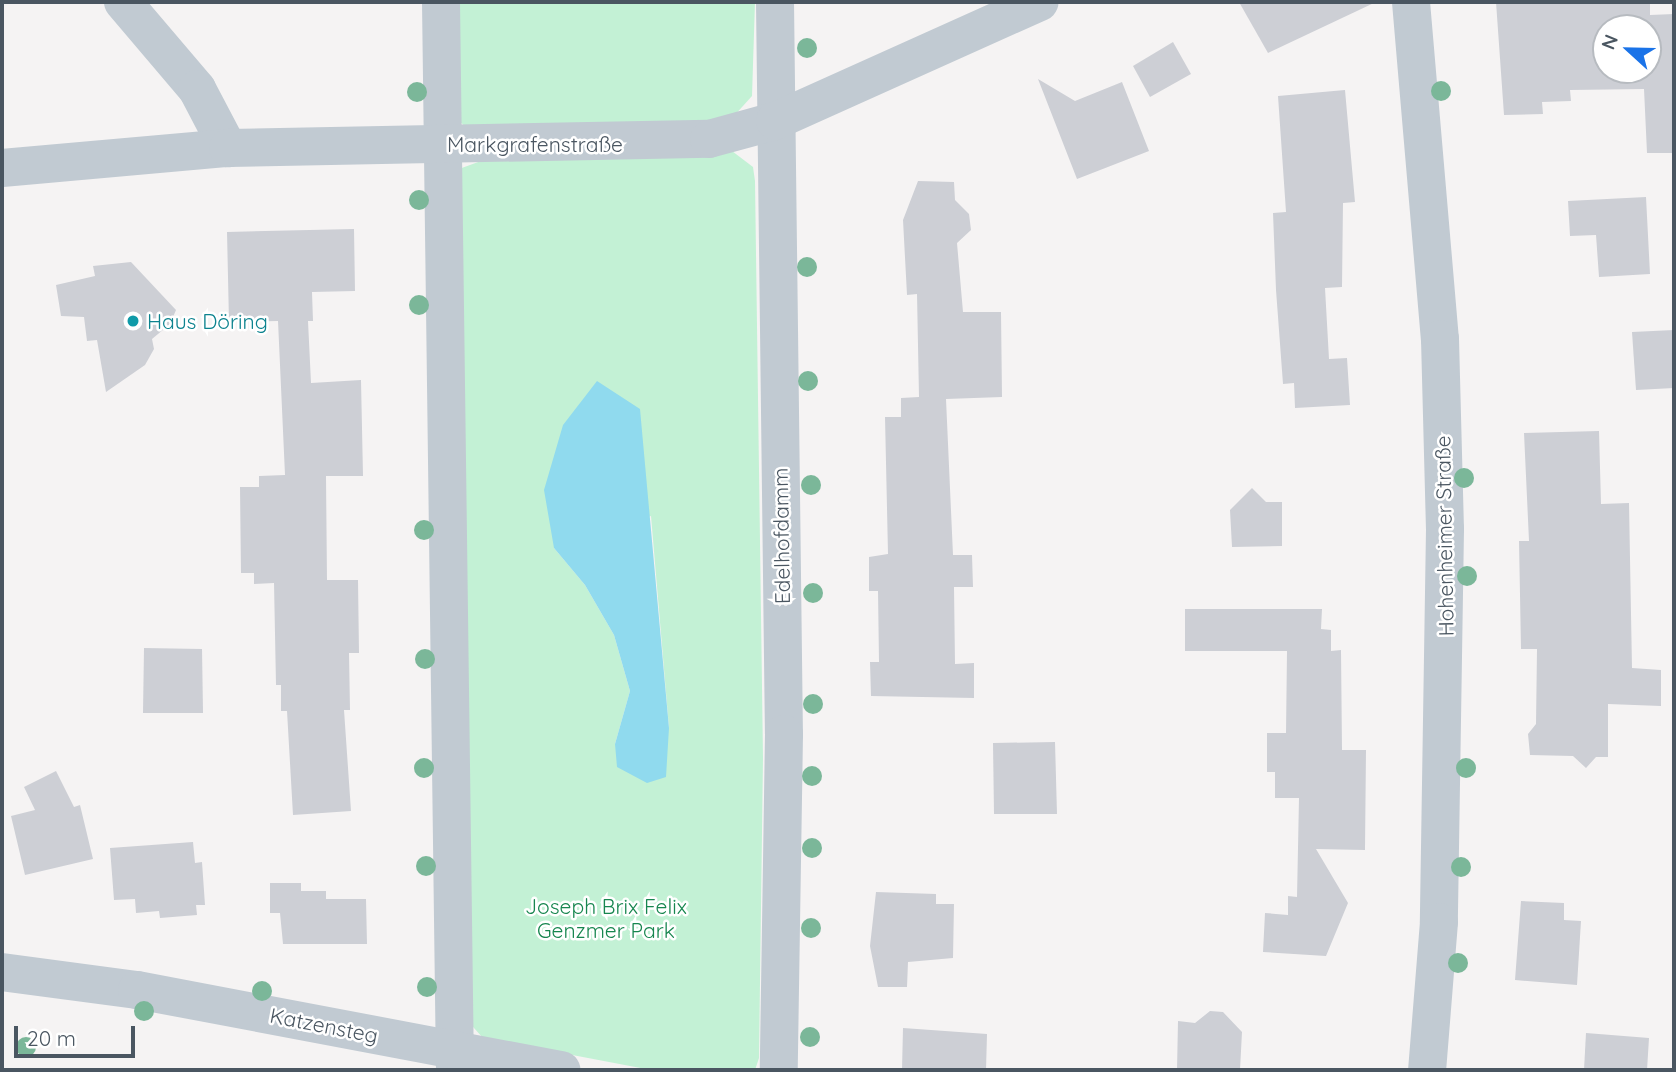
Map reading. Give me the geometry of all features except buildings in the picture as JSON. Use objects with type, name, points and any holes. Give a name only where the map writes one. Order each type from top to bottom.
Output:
[{"type":"street","points":[[123,2],[197,89],[228,148]]},
{"type":"street","points":[[441,2],[455,1060]]},
{"type":"street","name":"Edelhofdamm","points":[[775,2],[784,761],[779,1070]]},
{"type":"street","name":"Markgrafenstraße","points":[[2,168],[228,148],[709,139],[775,121],[1040,2]]},
{"type":"street","name":"Hohenheimer Straße","points":[[1411,2],[1440,340],[1445,529],[1439,922],[1427,1070]]},
{"type":"street","name":"Katzensteg","points":[[2,972],[137,990],[455,1060],[562,1070]]},
{"type":"green space","points":[[448,2],[755,2],[752,96],[733,117],[699,122],[465,126],[456,119]]},
{"type":"green space","name":"Joseph Brix Felix Genzmer Park","points":[[732,151],[753,167],[763,758],[759,1058],[755,1070],[651,1070],[483,1038],[465,1018],[459,169],[481,161]],"holes":[[[651,516],[669,728],[615,744],[630,691],[614,635],[585,585],[554,548]]]},
{"type":"water","points":[[597,381],[640,409],[669,728],[666,777],[647,783],[617,767],[615,744],[630,691],[614,635],[585,585],[554,548],[544,490],[563,425]]},
{"type":"place","name":"Haus Döring","points":[[133,321]]}]
